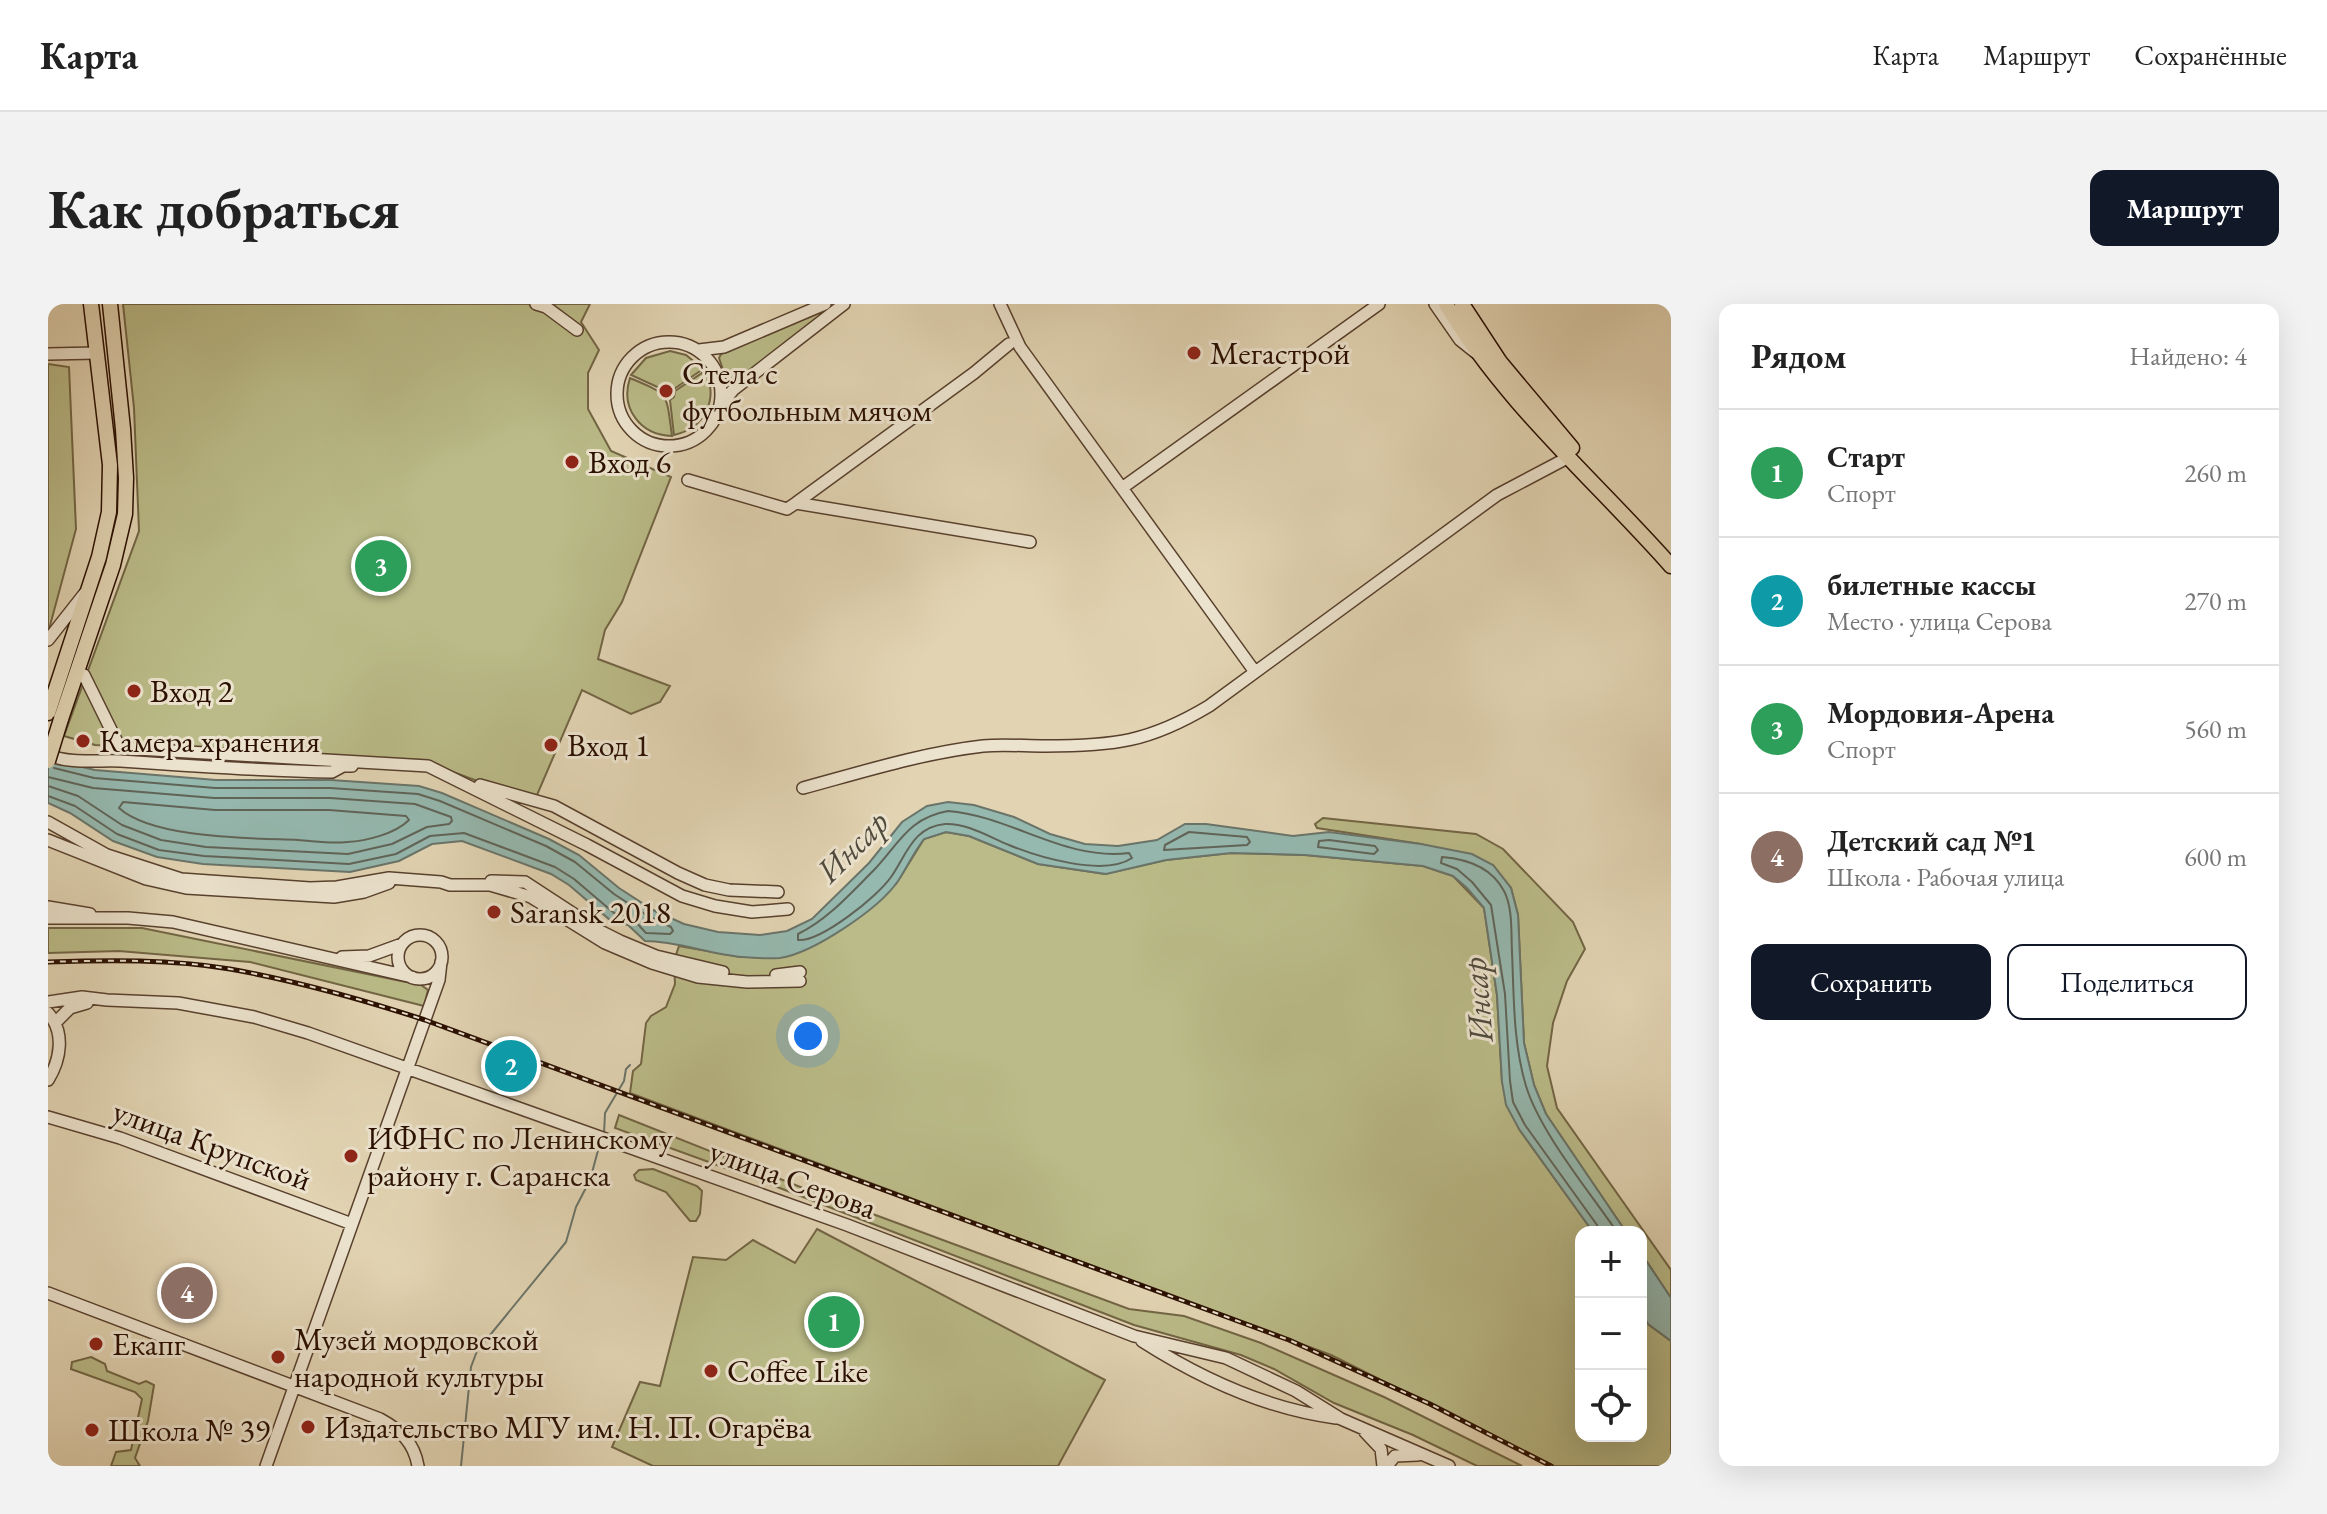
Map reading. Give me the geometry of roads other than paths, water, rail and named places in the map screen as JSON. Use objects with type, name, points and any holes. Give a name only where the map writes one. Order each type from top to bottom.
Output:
[{"type":"main road","points":[[48,758],[68,649],[106,530],[110,488],[106,423],[91,304]]},
{"type":"main road","points":[[55,716],[113,565],[125,514],[125,461],[110,304]]},
{"type":"main road","points":[[1446,304],[1575,452],[1671,553]]},
{"type":"main road","points":[[1462,304],[1482,348],[1512,397],[1671,566]]},
{"type":"main road","points":[[94,325],[103,321],[113,329]]},
{"type":"street","points":[[536,304],[546,307],[577,330]]},
{"type":"street","points":[[825,304],[712,351],[699,350],[681,342],[660,342],[633,355],[618,382],[620,413],[631,430],[648,442],[678,446],[697,438],[712,424],[720,406],[733,390],[844,304]]},
{"type":"street","points":[[1000,304],[1020,347],[1255,672]]},
{"type":"street","points":[[1122,488],[1379,304]]},
{"type":"street","points":[[1435,304],[1460,340],[1482,348],[1483,327],[1469,304]]},
{"type":"street","points":[[688,480],[787,509],[1009,344]]},
{"type":"street","points":[[699,350],[716,371],[721,388],[720,406]]},
{"type":"street","points":[[48,354],[97,353]]},
{"type":"street","points":[[803,788],[931,755],[985,746],[1114,743],[1152,735],[1209,706],[1497,495],[1569,457]]},
{"type":"street","points":[[796,503],[1030,542]]},
{"type":"street","points":[[48,641],[87,589]]},
{"type":"street","points":[[48,641],[63,640],[68,649]]},
{"type":"street","points":[[84,675],[120,748],[428,766],[682,896],[752,912],[788,909]]},
{"type":"street","points":[[48,758],[251,770],[332,772],[343,766],[427,771],[554,806],[705,885],[729,890],[778,892]]},
{"type":"street","points":[[401,879],[364,892],[334,897],[186,888],[146,879],[48,840],[50,823],[107,855],[181,879],[310,888],[389,878],[490,885],[531,897],[605,943],[652,963],[698,977],[747,982],[800,977]]},
{"type":"street","points":[[48,907],[187,925],[415,978],[434,973],[441,962]]},
{"type":"street","points":[[48,918],[118,918]]},
{"type":"street","points":[[266,1466],[439,980],[441,962],[440,949],[427,936],[414,936],[402,944],[369,956],[330,958]]},
{"type":"street","points":[[402,944],[399,963],[402,969],[428,984],[433,996]]},
{"type":"street","name":"улица Серова","points":[[48,1002],[82,997],[178,1003],[254,1017],[408,1068],[847,1225],[1134,1336],[1226,1358],[1296,1391],[1341,1419],[1449,1466]]},
{"type":"street","name":"улица Серова","points":[[52,1017],[74,1005],[107,1000]]},
{"type":"street","points":[[48,1080],[59,1052],[52,1017]]},
{"type":"street","name":"улица Крупской","points":[[49,1116],[120,1138],[352,1224]]},
{"type":"street","points":[[48,1293],[391,1425],[407,1439],[417,1457],[418,1466]]},
{"type":"street","name":"улица Серова","points":[[1134,1336],[1207,1378],[1276,1404],[1341,1419]]},
{"type":"street","points":[[1207,1378],[1204,1371],[1211,1357],[1226,1358]]},
{"type":"street","points":[[1355,1425],[1373,1438],[1381,1449],[1385,1466]]},
{"type":"street","points":[[1385,1466],[1395,1456],[1424,1455]]},
{"type":"water","points":[[48,759],[95,770],[216,780],[331,780],[419,786],[549,839],[579,855],[619,888],[653,910],[684,924],[718,932],[760,935],[787,931],[812,919],[869,863],[902,822],[927,806],[948,802],[974,805],[1014,817],[1050,834],[1085,844],[1118,846],[1157,840],[1185,824],[1206,824],[1293,836],[1329,832],[1472,854],[1493,865],[1511,888],[1518,915],[1524,1043],[1534,1085],[1546,1114],[1622,1226],[1589,1226],[1519,1129],[1506,1105],[1502,1082],[1497,995],[1484,908],[1453,876],[1423,866],[1305,855],[1231,853],[1166,860],[1106,874],[1038,864],[969,836],[946,832],[924,839],[889,892],[844,928],[810,948],[780,958],[766,958],[645,941],[628,925],[610,920],[551,874],[462,841],[432,844],[399,861],[350,872],[203,864],[157,857],[113,841],[70,813],[48,803]]},
{"type":"water","points":[[1647,1262],[1671,1298],[1671,1341],[1648,1324]]},
{"type":"waterway","points":[[604,1134],[605,1113],[630,1065]]},
{"type":"waterway","points":[[461,1466],[471,1367],[477,1351],[566,1242],[576,1207],[590,1180],[600,1143]]},
{"type":"railway","points":[[48,962],[162,962],[230,969],[329,991],[425,1020],[1289,1340],[1430,1404],[1551,1466]]},
{"type":"place","name":"Мегастрой","points":[[1194,353]]},
{"type":"place","name":"Стела с футбольным мячом","points":[[666,391]]},
{"type":"place","name":"Вход 6","points":[[572,462]]},
{"type":"place","name":"Мордовия-Арена","points":[[381,566]]},
{"type":"place","name":"Вход 2","points":[[134,691]]},
{"type":"place","name":"Камера хранения","points":[[83,741]]},
{"type":"place","name":"Вход 1","points":[[551,745]]},
{"type":"place","name":"Saransk 2018","points":[[494,912]]},
{"type":"place","name":"билетные кассы","points":[[511,1066]]},
{"type":"place","name":"ИФНС по Ленинскому району г. Саранска","points":[[351,1156]]},
{"type":"place","name":"Детский сад №1","points":[[187,1293]]},
{"type":"place","name":"Старт","points":[[834,1322]]},
{"type":"place","name":"Екапг","points":[[96,1344]]},
{"type":"place","name":"Музей мордовской народной культуры","points":[[278,1357]]},
{"type":"place","name":"Coffee Like","points":[[711,1371]]},
{"type":"place","name":"Издательство МГУ им. Н. П. Огарёва","points":[[308,1427]]},
{"type":"place","name":"Школа № 39","points":[[92,1430]]},
{"type":"water label","name":"Инсар","points":[[852,846]]},
{"type":"water label","name":"Инсар","points":[[1477,1000]]}]
